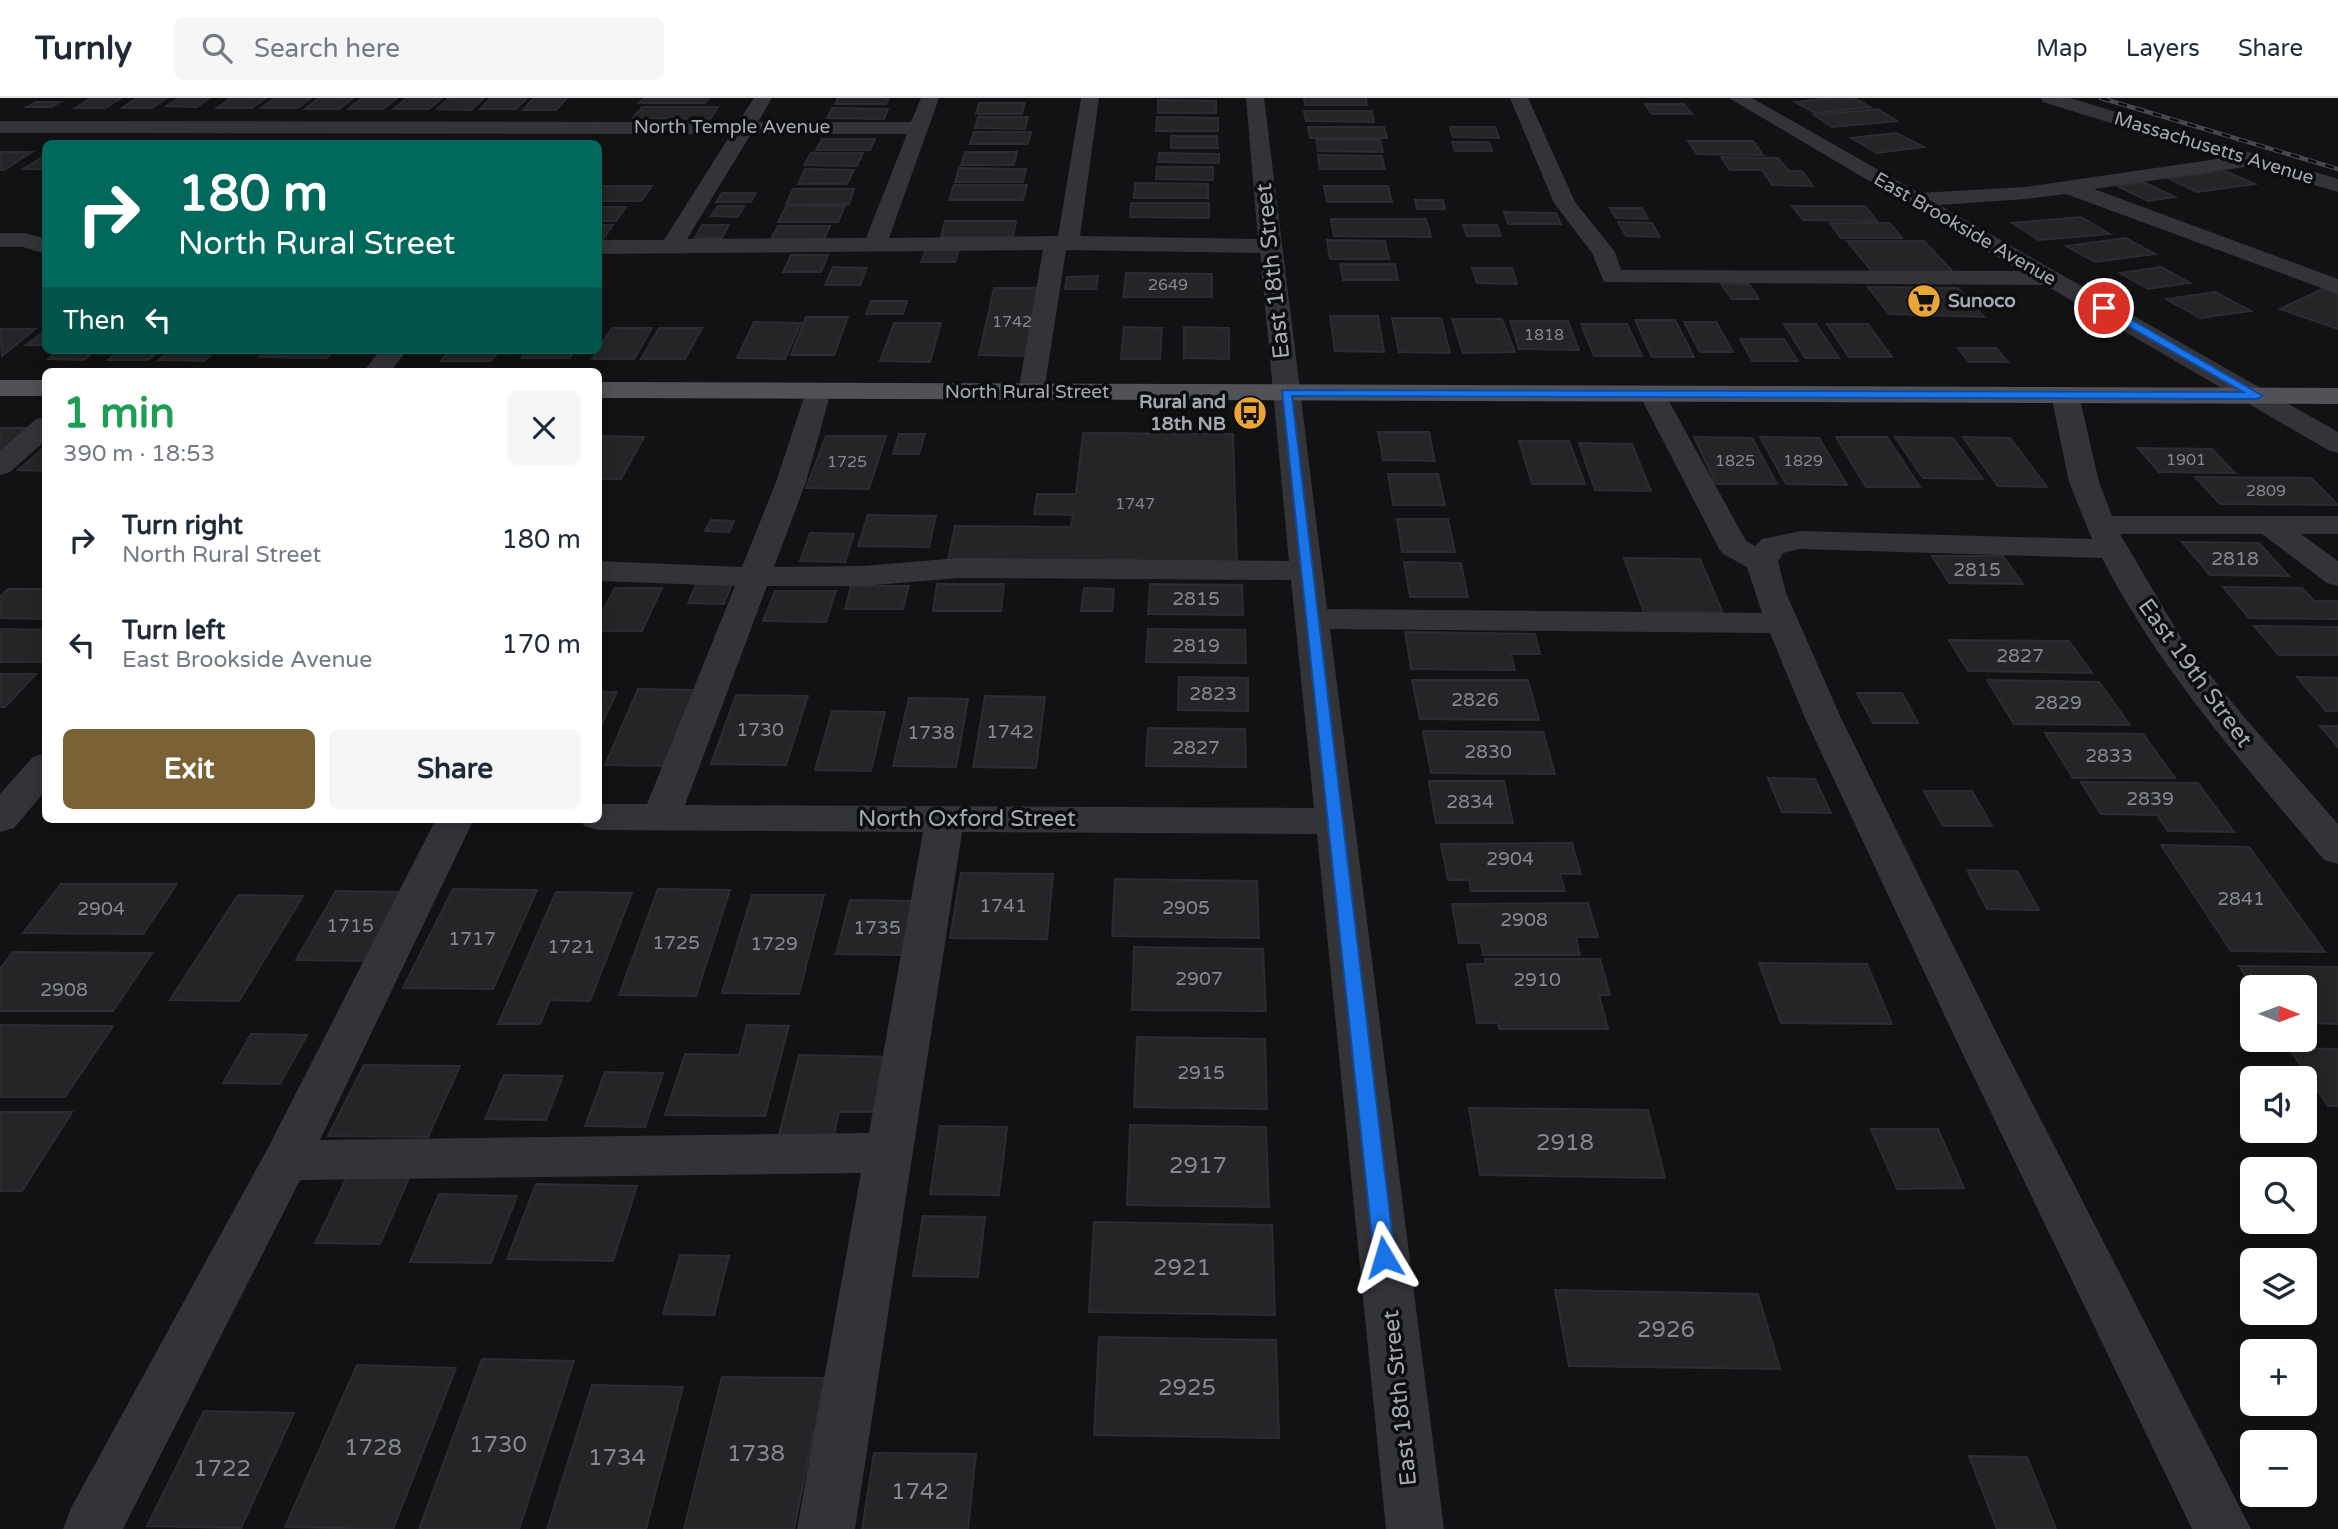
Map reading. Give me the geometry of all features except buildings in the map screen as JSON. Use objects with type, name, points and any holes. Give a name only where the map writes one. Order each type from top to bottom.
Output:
[{"type":"main road","points":[[0,388],[42,388]]},
{"type":"main road","name":"North Rural Street","points":[[602,390],[2338,396]]},
{"type":"street","points":[[671,246],[763,98]]},
{"type":"street","points":[[875,244],[930,98]]},
{"type":"street","points":[[1031,392],[1090,98]]},
{"type":"street","name":"East 18th Street","points":[[1255,98],[1415,1529]]},
{"type":"street","points":[[1518,98],[1565,203],[1603,252],[1612,277],[2052,278]]},
{"type":"street","name":"East Brookside Avenue","points":[[1738,98],[2338,444]]},
{"type":"street","name":"Massachusetts Avenue","points":[[2050,98],[2338,186]]},
{"type":"street","points":[[571,140],[596,106]]},
{"type":"street","points":[[155,140],[207,107]]},
{"type":"street","points":[[33,127],[59,111]]},
{"type":"street","name":"North Temple Avenue","points":[[0,127],[919,128]]},
{"type":"street","points":[[1913,200],[2026,192],[2251,160]]},
{"type":"street","points":[[2066,186],[2338,286]]},
{"type":"street","points":[[0,240],[35,243]]},
{"type":"street","points":[[602,247],[1062,243],[1271,246]]},
{"type":"street","points":[[379,368],[391,354]]},
{"type":"street","points":[[661,818],[791,482],[818,391]]},
{"type":"street","points":[[1653,394],[1734,547],[1762,562]]},
{"type":"street","name":"East 19th Street","points":[[2065,395],[2078,463],[2106,537],[2169,645],[2248,746],[2338,850]]},
{"type":"street","points":[[0,466],[42,429]]},
{"type":"street","points":[[2222,1529],[1980,1044],[1823,718],[1770,593],[1762,562],[1773,545],[1800,540],[2106,537],[2338,525]]},
{"type":"street","points":[[2272,527],[2338,576]]},
{"type":"street","points":[[602,571],[753,577],[862,576],[959,568],[1307,571]]},
{"type":"street","points":[[1312,619],[1783,623]]},
{"type":"street","points":[[2,817],[42,770]]},
{"type":"street","points":[[2,817],[42,815]]},
{"type":"street","name":"North Oxford Street","points":[[602,817],[1335,821]]},
{"type":"street","points":[[826,1529],[945,819]]},
{"type":"street","points":[[92,1529],[286,1160],[452,823]]},
{"type":"street","points":[[286,1160],[888,1153]]},
{"type":"railway","points":[[2101,98],[2338,169]]},
{"type":"place","name":"Sunoco","points":[[1924,301]]},
{"type":"place","name":"Rural and 18th NB","points":[[1250,413]]},
{"type":"route","points":[[1384,1257],[1286,393],[2257,396],[2104,308]]}]
